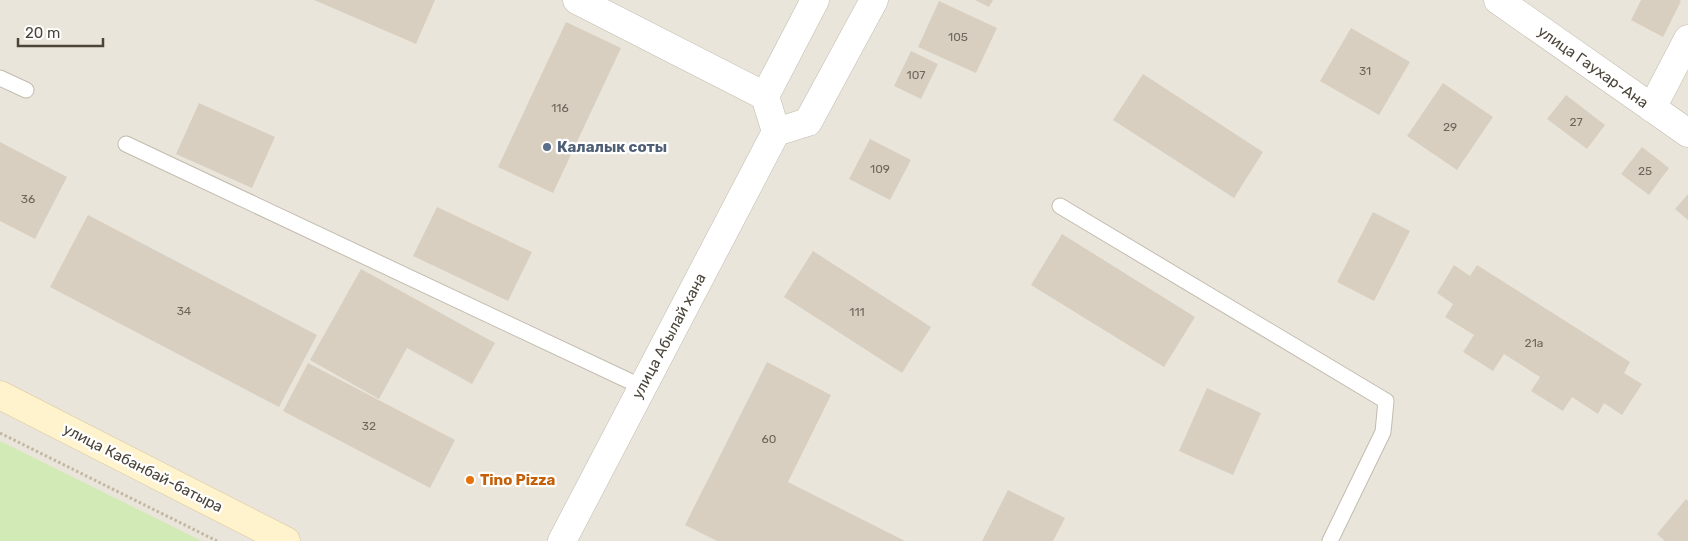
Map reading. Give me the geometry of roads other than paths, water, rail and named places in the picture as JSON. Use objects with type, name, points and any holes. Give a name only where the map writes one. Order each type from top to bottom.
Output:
[{"type":"main road","name":"улица Кабанбай-батыра","points":[[0,394],[286,541]]},
{"type":"street","points":[[577,0],[765,96]]},
{"type":"street","points":[[815,0],[765,96],[776,132],[808,122],[874,0]]},
{"type":"street","name":"улица Гаухар-Ана","points":[[1498,0],[1688,133]]},
{"type":"street","points":[[1652,108],[1688,39]]},
{"type":"street","name":"улица Абылай хана","points":[[562,541],[776,132]]},
{"type":"lane","points":[[0,78],[26,90]]},
{"type":"lane","points":[[126,144],[642,387]]},
{"type":"lane","points":[[1060,206],[1386,401],[1383,432],[1330,541]]},
{"type":"place","name":"Калалык соты","points":[[547,147]]},
{"type":"place","name":"Tino Pizza","points":[[470,480]]}]
